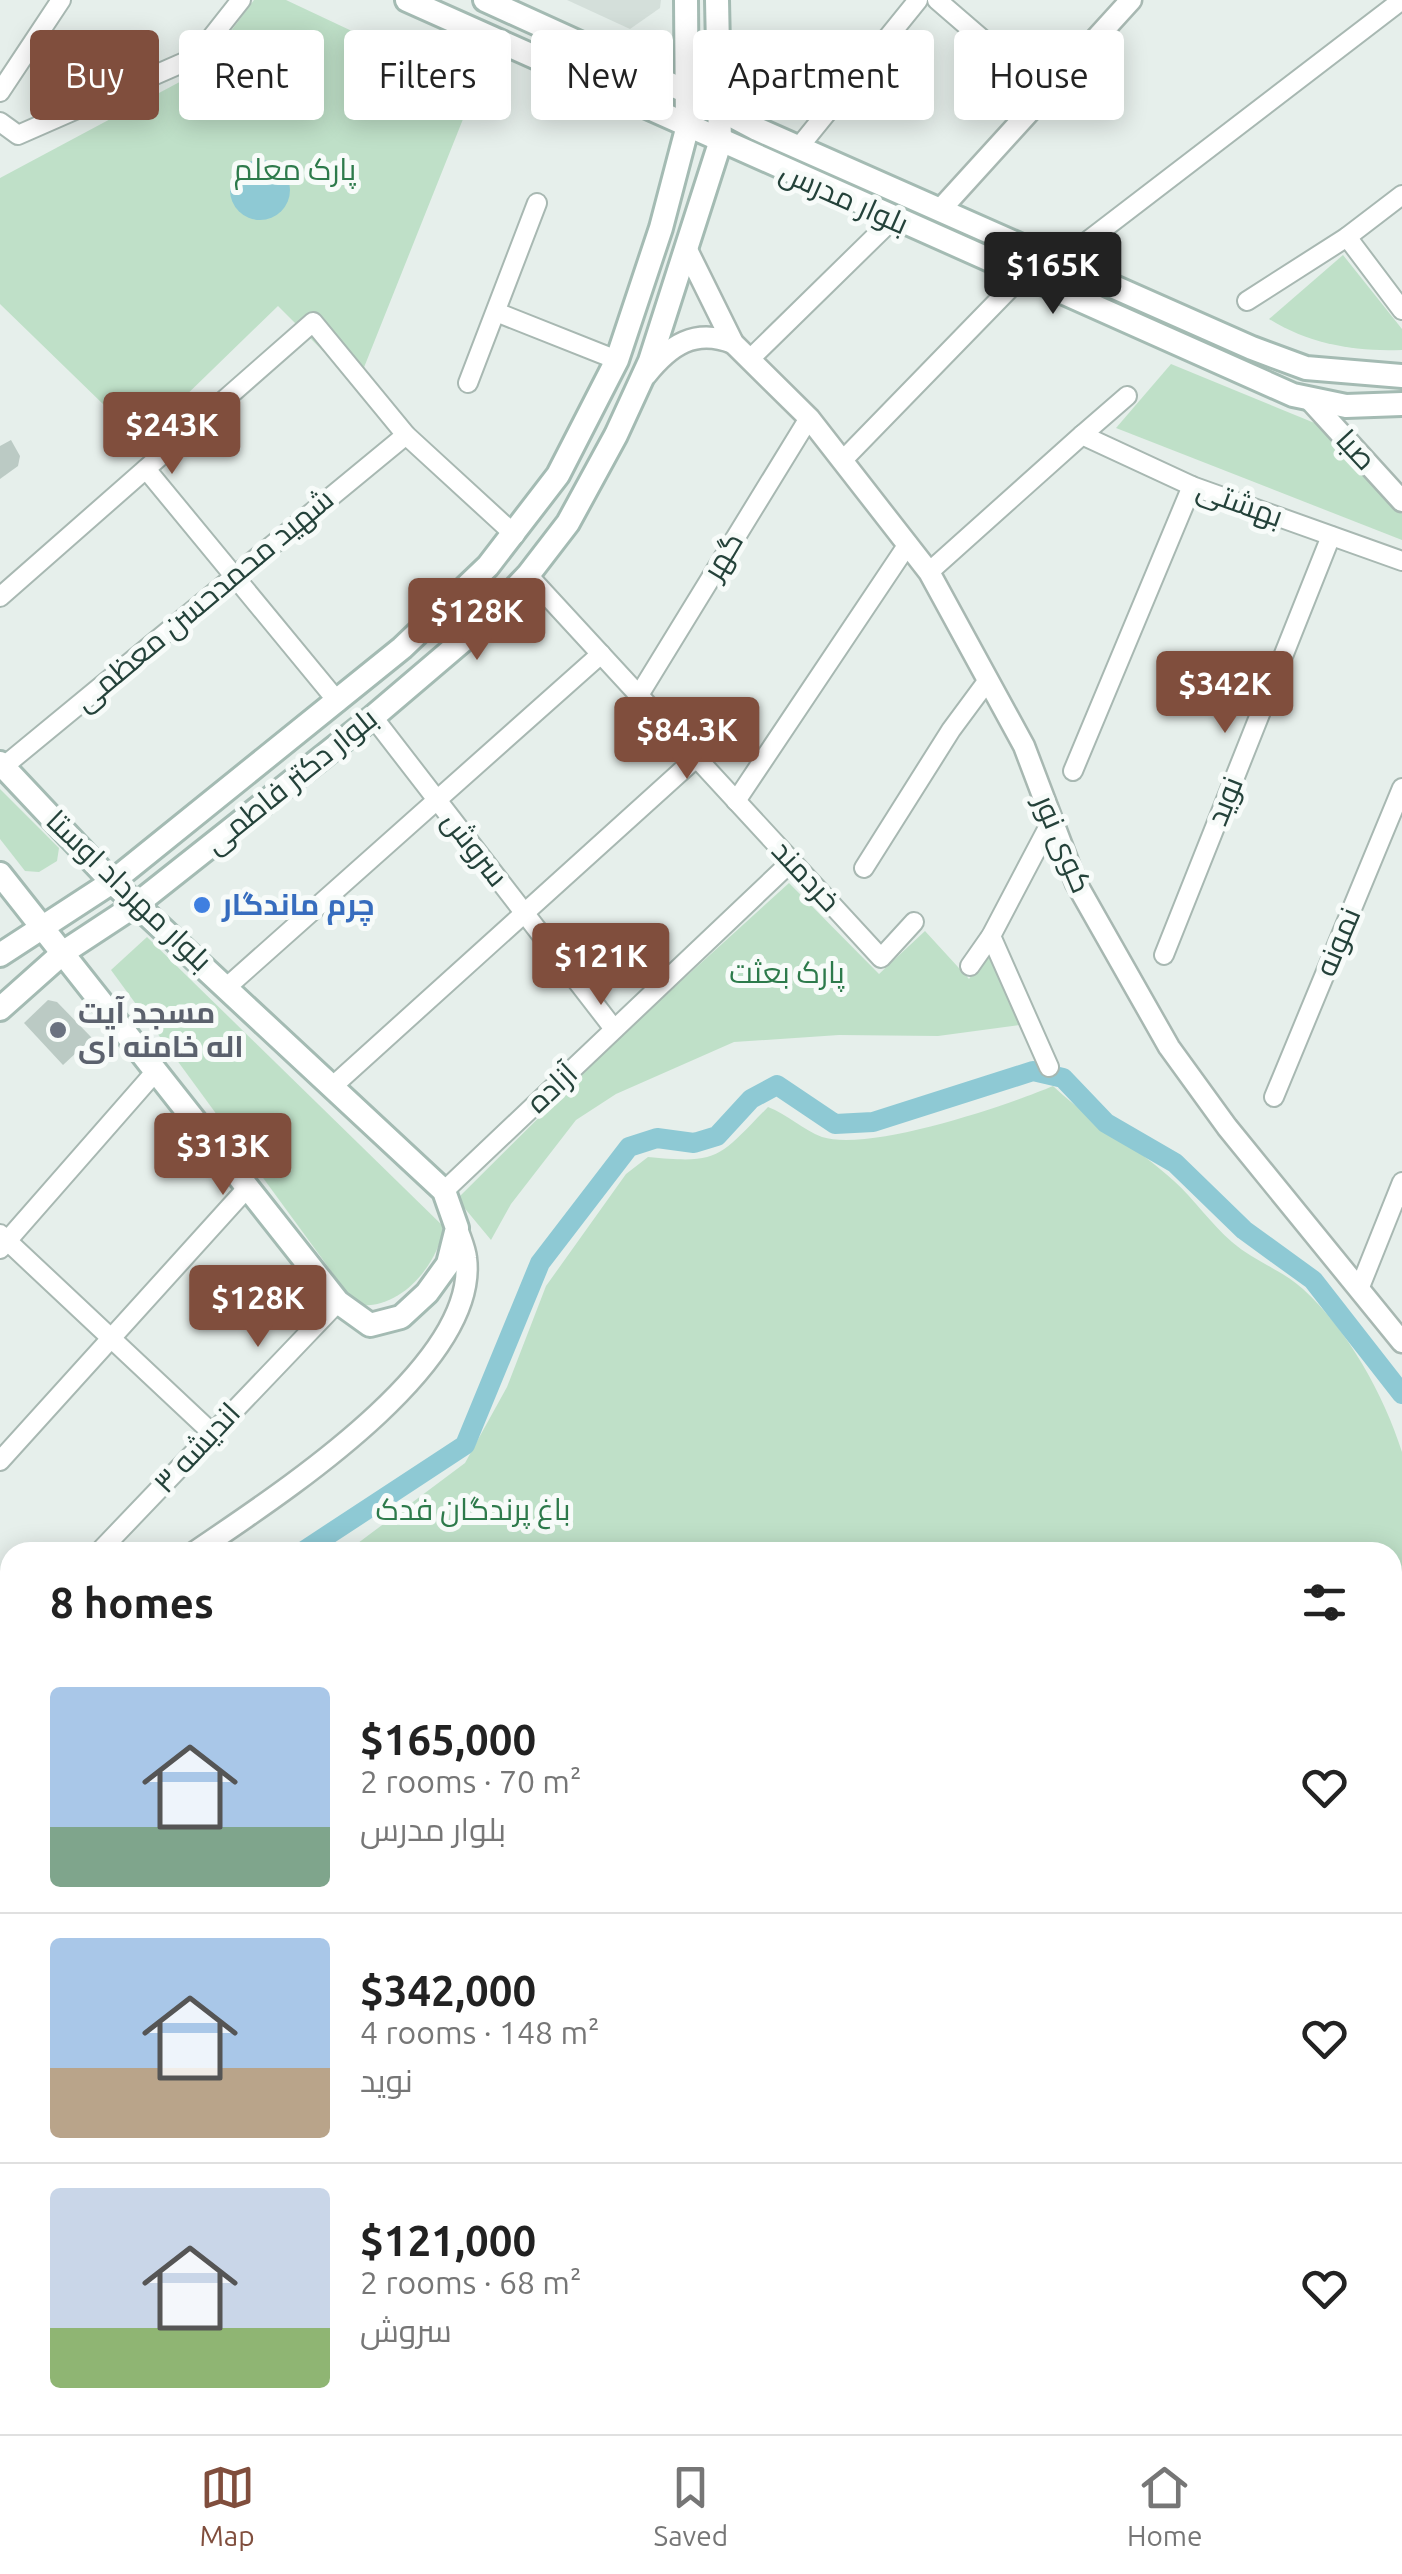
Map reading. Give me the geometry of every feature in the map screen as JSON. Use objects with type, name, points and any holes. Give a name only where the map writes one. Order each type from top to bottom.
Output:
[{"type":"main road","name":"بلوار مدرس","points":[[406,0],[892,220],[1310,400],[1346,406],[1402,404]]},
{"type":"main road","name":"بلوار مدرس","points":[[485,0],[693,95]]},
{"type":"main road","points":[[685,90],[686,0]]},
{"type":"main road","points":[[718,2],[718,30]]},
{"type":"main road","name":"بلوار دکتر فاطمی","points":[[0,955],[40,925],[112,882],[338,702],[416,634],[515,534],[568,460],[617,360],[661,228],[687,128],[685,90]]},
{"type":"main road","name":"بلوار دکتر فاطمی","points":[[0,1009],[64,952],[136,904],[373,717],[494,612],[528,575],[576,508],[638,386],[688,252],[720,143],[719,120]]},
{"type":"main road","name":"بلوار مدرس","points":[[739,120],[1181,317],[1306,368],[1402,376]]},
{"type":"main road","points":[[1171,341],[1181,317]]},
{"type":"main road","name":"بلوار مهرداد اوستا","points":[[2,765],[112,882],[444,1191],[458,1228]]},
{"type":"main road","points":[[0,874],[338,1302],[370,1325],[402,1317],[438,1280],[458,1228]]},
{"type":"street","points":[[0,92],[61,0]]},
{"type":"street","points":[[0,122],[18,136],[196,57],[240,0]]},
{"type":"street","points":[[799,146],[918,0]]},
{"type":"street","points":[[937,0],[972,30]]},
{"type":"street","points":[[1060,263],[1402,0]]},
{"type":"street","points":[[1106,30],[1130,4]]},
{"type":"street","points":[[940,210],[1022,120]]},
{"type":"street","points":[[1247,301],[1347,237],[1402,195]]},
{"type":"street","points":[[468,382],[537,203]]},
{"type":"street","points":[[750,359],[892,220]]},
{"type":"street","points":[[1347,237],[1395,288],[1402,310]]},
{"type":"street","name":"کوی نور","points":[[688,252],[734,343],[809,418],[929,572],[1024,746],[1076,883],[1169,1047],[1227,1127],[1402,1342]]},
{"type":"street","points":[[843,460],[1023,274]]},
{"type":"street","points":[[496,312],[617,360]]},
{"type":"street","points":[[0,596],[313,322],[406,435],[515,534]]},
{"type":"street","points":[[638,386],[680,342],[700,336],[734,343]]},
{"type":"street","points":[[929,572],[1127,396]]},
{"type":"street","name":"صبا","points":[[1310,400],[1402,501]]},
{"type":"street","name":"گهر","points":[[639,695],[809,418]]},
{"type":"street","name":"شهید محمدحسن معظمی","points":[[2,765],[406,435]]},
{"type":"street","name":"بهشتی","points":[[1082,436],[1192,486],[1401,560]]},
{"type":"street","points":[[146,469],[338,702]]},
{"type":"street","points":[[1073,771],[1192,486]]},
{"type":"street","name":"نوید","points":[[1164,955],[1331,536]]},
{"type":"street","points":[[736,800],[908,544]]},
{"type":"street","name":"خردمند","points":[[528,575],[880,958],[914,922]]},
{"type":"street","points":[[228,986],[602,654]]},
{"type":"street","points":[[864,868],[988,680]]},
{"type":"street","name":"سروش","points":[[373,717],[614,1029]]},
{"type":"street","points":[[333,1086],[697,758]]},
{"type":"street","name":"نمونه","points":[[1274,1097],[1402,788]]},
{"type":"street","points":[[970,966],[991,936],[1052,820]]},
{"type":"street","name":"آزاده","points":[[444,1191],[792,861]]},
{"type":"street","points":[[991,936],[1049,1067]]},
{"type":"street","points":[[156,1071],[2,1242],[211,1432]]},
{"type":"street","points":[[1360,1287],[1402,1182]]},
{"type":"street","points":[[0,1461],[248,1187]]},
{"type":"street","points":[[209,1542],[316,1467],[410,1381],[436,1346],[464,1285],[466,1258],[458,1228]]},
{"type":"street","name":"اندیشه ۳","points":[[108,1542],[338,1302]]},
{"type":"shaded area","points":[[567,0],[661,0],[660,8],[630,29]]},
{"type":"green space","name":"پارک معلم","points":[[254,0],[286,0],[350,30],[344,30],[344,120],[463,120],[357,385],[278,306],[140,440],[0,304],[0,178],[108,120],[159,120],[159,93],[179,82],[179,120],[324,120],[324,30],[232,30]]},
{"type":"green space","points":[[1343,255],[1402,329],[1402,350],[1333,345],[1300,335],[1269,319]]},
{"type":"green space","points":[[1171,364],[1317,424],[1402,514],[1402,540],[1116,428]]},
{"type":"green space","points":[[0,789],[59,848],[57,861],[39,872],[25,871],[0,839]]},
{"type":"green space","name":"پارک بعثت","points":[[789,883],[879,974],[925,931],[969,979],[990,950],[1019,1025],[938,1036],[839,1035],[734,1042],[616,1094],[576,1120],[511,1204],[491,1240],[457,1199],[625,1032]]},
{"type":"green space","points":[[147,937],[444,1227],[425,1270],[401,1293],[372,1305],[356,1305],[111,970]]},
{"type":"green space","name":"باغ پرندگان فدک","points":[[1053,1086],[1174,1181],[1232,1242],[1286,1276],[1319,1305],[1363,1364],[1402,1452],[1402,1542],[359,1542],[465,1463],[507,1387],[546,1286],[626,1174],[648,1157],[690,1159],[716,1154],[768,1107],[822,1137],[844,1140],[904,1133],[1004,1105]]},
{"type":"water","points":[[260,160],[281,169],[290,190],[281,211],[260,220],[239,211],[230,190],[239,169]]},
{"type":"building","points":[[11,440],[20,456],[18,466],[0,479],[0,446]]},
{"type":"building","name":"مسجد آیت اله خامنه ای","points":[[48,1000],[57,1002],[92,1038],[63,1065],[24,1023]]},
{"type":"waterway","points":[[317,1542],[465,1445],[540,1263],[629,1147],[657,1138],[694,1143],[717,1136],[751,1099],[777,1085],[835,1124],[873,1122],[1033,1071],[1063,1078],[1106,1123],[1175,1163],[1244,1230],[1313,1280],[1402,1394]]},
{"type":"place","name":"چرم ماندگار","points":[[202,905]]},
{"type":"place","name":"مسجد آیت اله خامنه ای","points":[[58,1030]]}]
